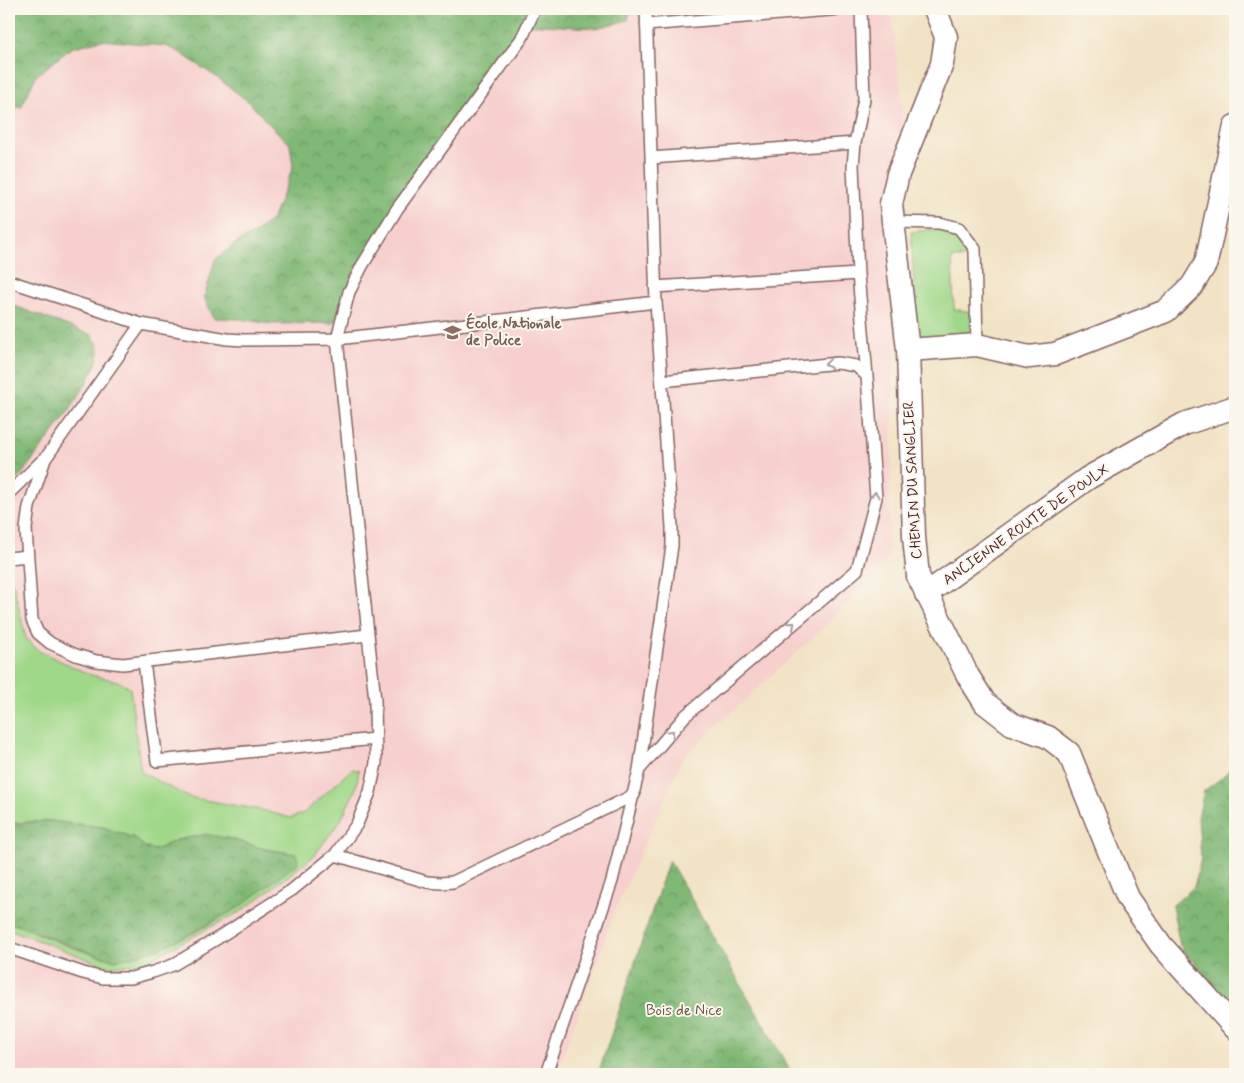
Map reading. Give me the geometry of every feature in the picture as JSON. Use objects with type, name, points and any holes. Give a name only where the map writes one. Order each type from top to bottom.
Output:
[{"type":"street","name":"CHEMIN DU SANGLIER","points":[[935,9],[946,37],[945,50],[937,79],[898,174],[891,204],[908,350],[914,537],[918,576],[968,676],[985,703],[1012,724],[1048,737],[1069,753],[1128,898],[1161,945],[1235,1028]]},
{"type":"street","points":[[908,350],[977,345],[1029,356],[1055,354],[1166,311],[1192,286],[1206,262],[1235,126]]},
{"type":"street","name":"ANCIENNE ROUTE DE POULX","points":[[926,594],[1088,478],[1184,424],[1235,407]]},
{"type":"lane","points":[[9,948],[103,978],[131,978],[173,965],[292,890],[335,855],[356,824],[370,792],[376,763],[375,700],[337,339],[349,292],[362,266],[397,209],[522,38],[536,9]]},
{"type":"lane","points":[[546,1074],[612,881],[634,795],[672,546],[655,287],[646,9]]},
{"type":"lane","points":[[646,26],[842,9]]},
{"type":"lane","points":[[639,770],[685,716],[857,570],[876,498],[858,274],[852,166],[864,99],[862,9]]},
{"type":"lane","points":[[651,158],[855,144]]},
{"type":"lane","points":[[893,222],[939,223],[960,228],[975,249],[977,345]]},
{"type":"lane","points":[[655,287],[858,274]]},
{"type":"lane","points":[[9,281],[141,324],[227,339],[337,339],[656,302]]},
{"type":"lane","points":[[9,493],[44,459],[141,324]]},
{"type":"lane","points":[[662,381],[838,363],[856,366],[867,376]]},
{"type":"lane","points":[[44,459],[29,507],[26,529],[32,620],[38,634],[50,643],[76,655],[96,661],[123,664],[367,635]]},
{"type":"lane","points":[[9,558],[27,556]]},
{"type":"lane","points":[[144,662],[157,761],[375,739]]},
{"type":"lane","points":[[335,855],[427,882],[453,882],[634,795]]},
{"type":"shaded area","name":"École Nationale de Police","points":[[9,9],[891,9],[903,108],[888,559],[834,618],[684,756],[615,910],[557,1074],[9,1074]]},
{"type":"green space","points":[[9,9],[630,9],[628,20],[596,28],[523,24],[506,51],[432,149],[354,272],[334,323],[271,324],[240,319],[214,318],[204,298],[215,260],[235,244],[255,233],[273,218],[293,167],[290,144],[249,102],[215,76],[179,52],[166,46],[101,40],[71,48],[36,76],[21,108],[9,105]]},
{"type":"green space","points":[[936,229],[955,240],[967,258],[952,258],[954,309],[971,312],[970,336],[917,339],[911,232]]},
{"type":"green space","points":[[9,304],[92,335],[99,348],[97,360],[80,394],[19,478],[9,487]]},
{"type":"green space","points":[[9,583],[13,583],[26,639],[39,651],[91,675],[117,681],[130,688],[141,772],[188,797],[261,810],[291,818],[304,813],[352,769],[359,770],[356,788],[341,820],[313,857],[243,910],[143,963],[108,967],[9,929],[9,922],[87,953],[113,959],[122,958],[181,939],[201,929],[241,905],[297,863],[265,849],[231,839],[177,840],[155,850],[146,848],[134,838],[103,827],[50,821],[14,823],[9,831]]},
{"type":"green space","points":[[1235,763],[1235,1008],[1180,945],[1172,906],[1194,887],[1201,858],[1198,818],[1204,791],[1223,777]]},
{"type":"green space","points":[[50,821],[102,827],[135,838],[146,848],[155,850],[177,840],[206,834],[265,849],[297,854],[298,863],[238,908],[186,936],[161,948],[115,960],[82,950],[9,922],[9,831],[14,823]]},
{"type":"green space","name":"Bois de Nice","points":[[669,860],[792,1074],[598,1074]]},
{"type":"place","name":"École Nationale de Police","points":[[452,333]]}]
